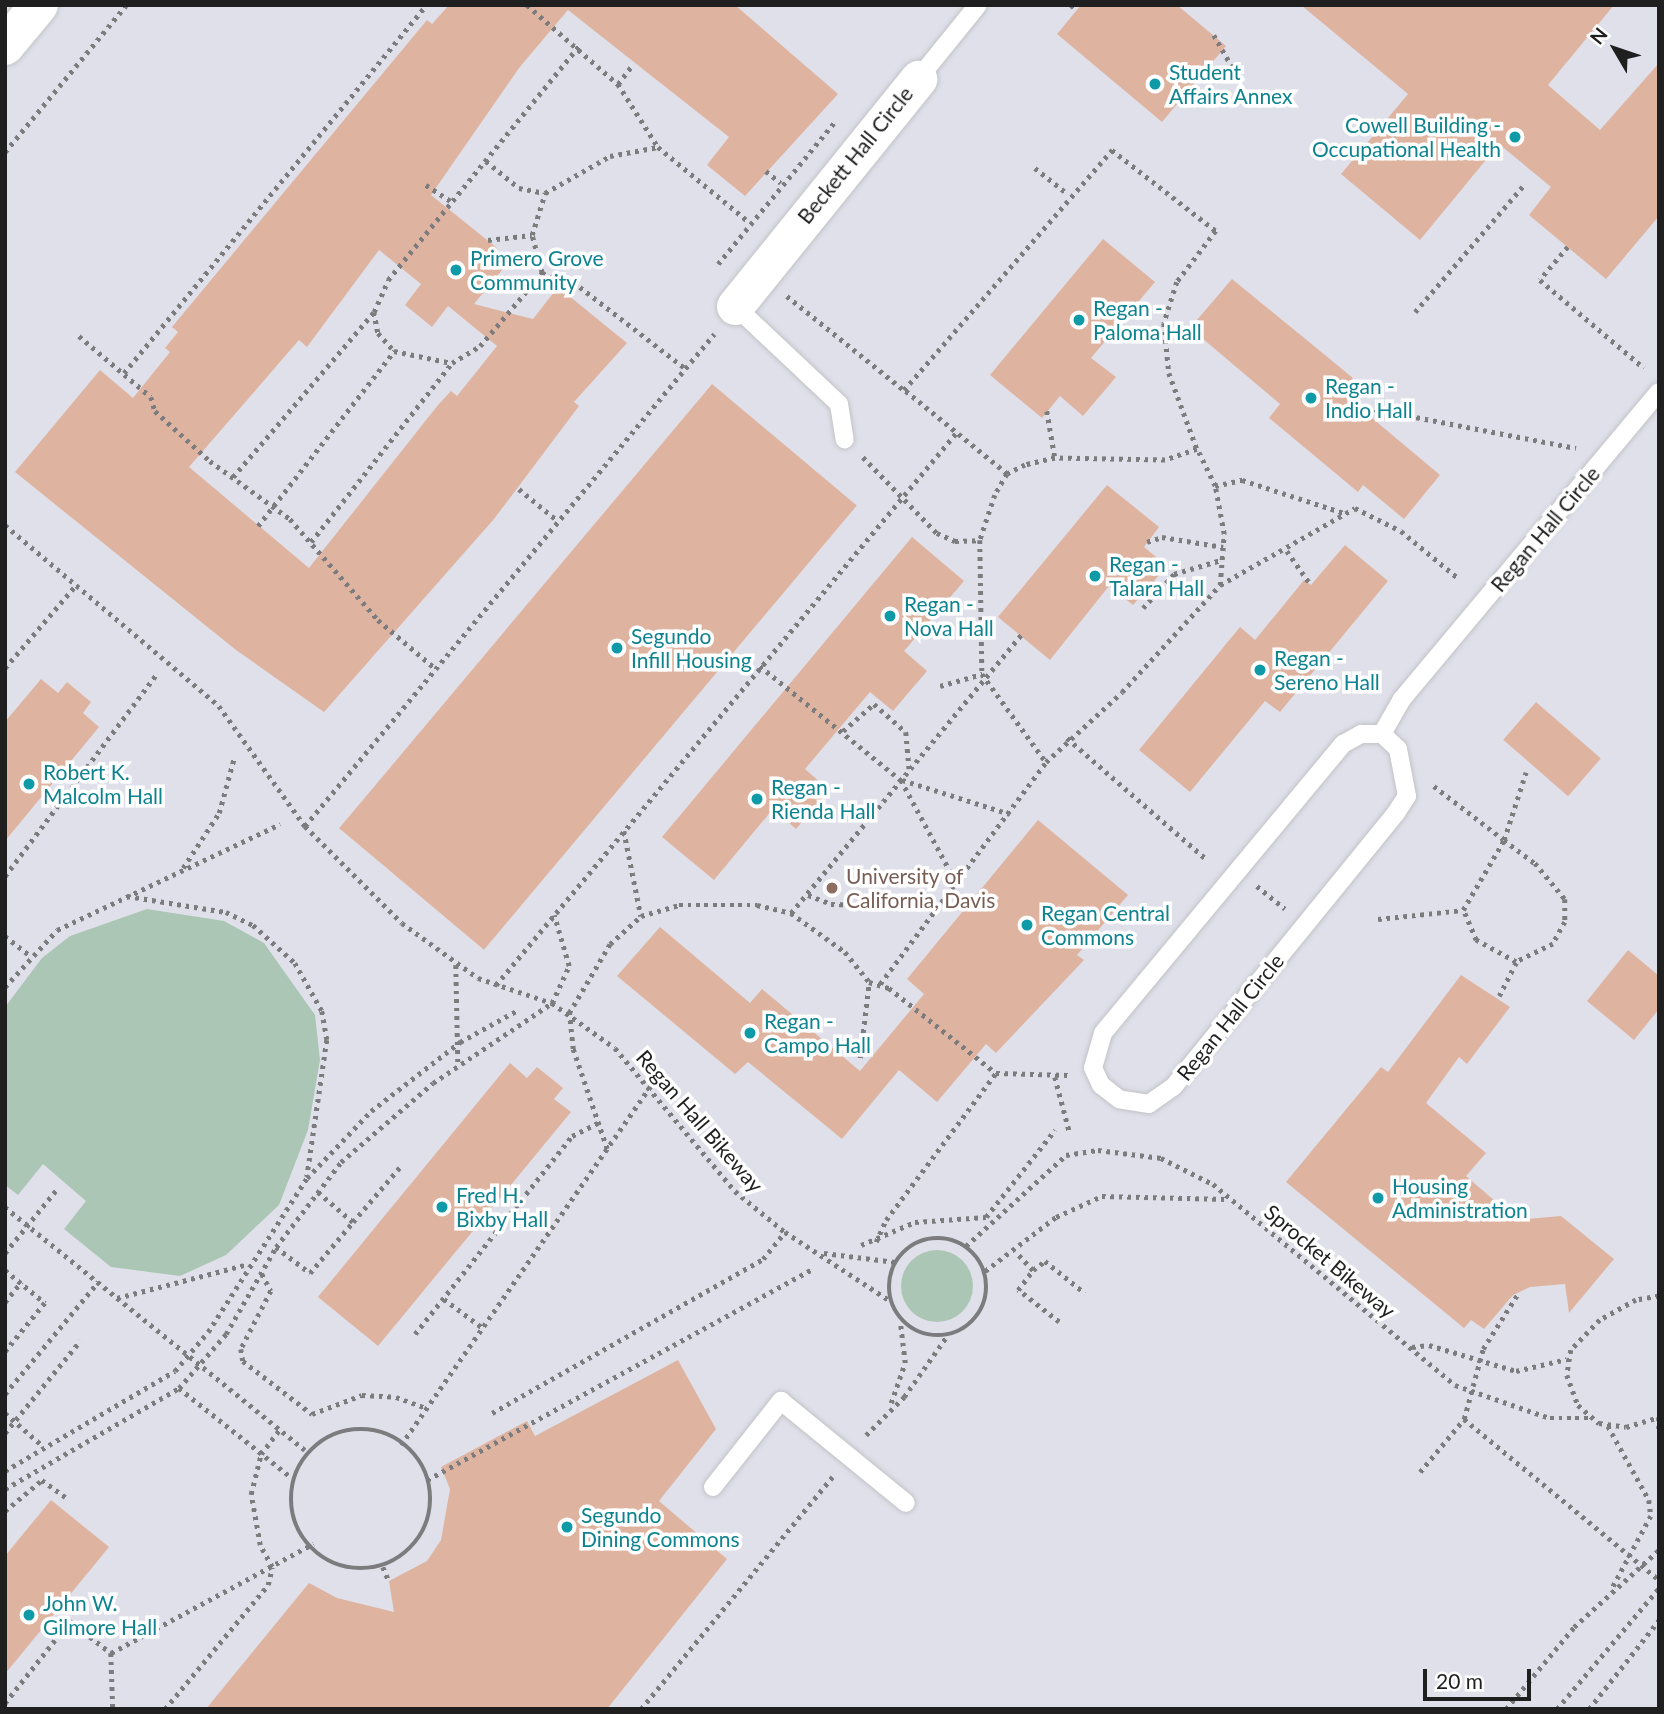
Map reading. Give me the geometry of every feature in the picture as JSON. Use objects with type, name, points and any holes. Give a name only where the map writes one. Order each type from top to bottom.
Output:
[{"type":"main road","points":[[5,46],[39,5]]},
{"type":"street","name":"Beckett Hall Circle","points":[[734,306],[918,79]]},
{"type":"lane","name":"Beckett Hall Circle","points":[[918,79],[978,5]]},
{"type":"lane","points":[[734,306],[839,404],[845,440]]},
{"type":"lane","name":"Regan Hall Circle","points":[[1093,1068],[1101,1085],[1134,1104],[1149,1104],[1173,1087],[1407,796],[1398,749],[1382,734],[1402,699],[1659,392]]},
{"type":"lane","points":[[1093,1068],[1103,1033],[1343,744],[1361,734],[1382,734]]},
{"type":"lane","points":[[713,1487],[781,1401],[906,1503]]},
{"type":"path","points":[[5,152],[126,5]]},
{"type":"path","points":[[124,373],[426,5]]},
{"type":"path","points":[[527,5],[579,46],[618,84],[658,147],[749,222]]},
{"type":"path","points":[[1071,5],[1077,10]]},
{"type":"path","points":[[1214,36],[1239,79]]},
{"type":"path","points":[[233,477],[374,312],[388,280],[579,46]]},
{"type":"path","points":[[618,84],[633,64]]},
{"type":"path","points":[[486,160],[519,188],[545,192],[610,156],[658,147]]},
{"type":"path","points":[[904,390],[1068,194],[1112,150],[1216,231],[1177,282],[1164,323],[1169,373],[1215,486],[1223,547],[1220,585]]},
{"type":"path","points":[[1035,168],[1068,194]]},
{"type":"path","points":[[766,171],[781,183]]},
{"type":"path","points":[[426,185],[452,202]]},
{"type":"path","points":[[1415,312],[1522,187]]},
{"type":"path","points":[[542,273],[532,235],[545,192]]},
{"type":"path","points":[[488,240],[532,235]]},
{"type":"path","points":[[1568,247],[1540,280],[1644,368]]},
{"type":"path","points":[[542,273],[580,287],[685,369]]},
{"type":"path","points":[[311,542],[452,363],[480,346],[542,273]]},
{"type":"path","points":[[774,286],[1007,474]]},
{"type":"path","points":[[305,826],[685,369],[734,306]]},
{"type":"path","points":[[374,312],[378,333],[394,351],[452,363]]},
{"type":"path","points":[[79,336],[151,397],[155,411],[233,477],[271,503],[311,542],[378,620],[436,668]]},
{"type":"path","points":[[258,526],[271,503],[394,351]]},
{"type":"path","points":[[1358,406],[1576,448]]},
{"type":"path","points":[[1047,411],[1055,458]]},
{"type":"path","points":[[496,985],[956,433]]},
{"type":"path","points":[[845,440],[937,533],[954,541],[980,540]]},
{"type":"path","points":[[1046,762],[982,674],[980,540],[1007,474],[1055,458],[1165,460],[1198,449]]},
{"type":"path","points":[[1215,486],[1242,480],[1345,513]]},
{"type":"path","points":[[519,489],[558,522]]},
{"type":"path","points":[[880,984],[1010,814],[1046,762],[1067,738],[1122,692],[1220,585],[1287,551],[1345,513],[1365,508],[1458,578]]},
{"type":"path","name":"Regan Hall Bikeway","points":[[5,525],[219,706],[305,826],[366,890],[456,964],[496,985],[552,1003],[569,1013],[651,1085],[735,1191],[785,1232],[822,1253],[889,1300]]},
{"type":"path","points":[[1147,542],[1162,537],[1223,547]]},
{"type":"path","points":[[1287,551],[1311,585]]},
{"type":"path","points":[[1143,608],[1174,574],[1221,560]]},
{"type":"path","points":[[5,668],[76,585]]},
{"type":"path","points":[[791,913],[1021,635]]},
{"type":"path","points":[[760,666],[901,780],[957,884]]},
{"type":"path","points":[[940,686],[982,674]]},
{"type":"path","points":[[5,876],[156,675]]},
{"type":"path","points":[[843,731],[874,704],[906,732],[909,770]]},
{"type":"path","points":[[1067,738],[1205,858]]},
{"type":"path","points":[[183,869],[219,813],[234,758]]},
{"type":"path","points":[[1463,910],[1504,840],[1526,772]]},
{"type":"path","points":[[901,780],[1010,814]]},
{"type":"path","points":[[1434,786],[1553,879],[1565,899],[1565,922],[1553,944],[1516,962],[1499,996]]},
{"type":"path","points":[[5,987],[29,956],[57,930],[280,824]]},
{"type":"path","points":[[624,831],[641,916]]},
{"type":"path","points":[[1238,870],[1305,925]]},
{"type":"path","points":[[808,895],[831,904],[940,907]]},
{"type":"path","points":[[127,896],[226,912],[253,925],[295,963],[322,1011],[327,1041],[307,1178]]},
{"type":"path","points":[[607,1149],[573,1049],[569,1013],[610,944],[641,916],[680,905],[757,905],[791,913],[845,952],[869,982],[880,984],[996,1073],[1055,1077],[1093,1068]]},
{"type":"path","points":[[1378,919],[1463,910]]},
{"type":"path","points":[[1463,910],[1476,940],[1516,962]]},
{"type":"path","points":[[5,1489],[179,1388],[200,1365],[262,1274],[276,1247],[318,1192],[377,1126],[458,1064],[552,1003],[569,966],[554,915]]},
{"type":"path","points":[[5,936],[29,956]]},
{"type":"path","points":[[456,964],[460,1042],[458,1064]]},
{"type":"path","points":[[860,1058],[869,982]]},
{"type":"path","points":[[5,1471],[42,1445],[123,1406],[189,1356],[246,1265],[307,1178],[371,1111],[460,1042],[518,1010]]},
{"type":"path","points":[[876,1242],[886,1220],[996,1073]]},
{"type":"path","points":[[1055,1077],[1069,1130]]},
{"type":"path","points":[[401,1445],[651,1085]]},
{"type":"path","points":[[415,1334],[572,1136],[600,1122]]},
{"type":"path","points":[[861,1245],[876,1242],[915,1222],[986,1217],[1055,1130]]},
{"type":"path","name":"Sprocket Bikeway","points":[[966,1246],[1049,1167],[1083,1149],[1161,1158],[1227,1199],[1412,1347],[1423,1364],[1472,1393],[1550,1418],[1590,1418]]},
{"type":"path","points":[[276,1247],[310,1273],[400,1167]]},
{"type":"path","points":[[5,1253],[57,1189]]},
{"type":"path","points":[[318,1192],[353,1222]]},
{"type":"path","points":[[985,1270],[1056,1217],[1102,1196],[1227,1199]]},
{"type":"path","points":[[5,1207],[305,1450]]},
{"type":"path","points":[[492,1413],[763,1259],[785,1232]]},
{"type":"path","points":[[641,1709],[891,1404],[905,1363],[900,1321],[889,1300],[895,1262],[905,1250],[935,1237],[966,1246],[985,1270],[980,1314],[947,1336],[904,1397],[891,1404]]},
{"type":"path","points":[[822,1253],[895,1262]]},
{"type":"path","points":[[1019,1255],[1033,1270]]},
{"type":"path","points":[[1059,1322],[1018,1290],[1033,1270],[1045,1261],[1084,1293]]},
{"type":"path","points":[[117,1298],[246,1265]]},
{"type":"path","points":[[427,1480],[814,1268]]},
{"type":"path","points":[[5,1270],[46,1303],[5,1352]]},
{"type":"path","points":[[262,1274],[271,1291],[241,1349],[243,1361],[312,1414],[362,1395],[396,1397],[427,1408]]},
{"type":"path","points":[[5,1302],[21,1282]]},
{"type":"path","points":[[5,1394],[98,1282]]},
{"type":"path","points":[[1420,1472],[1464,1419],[1477,1364],[1519,1292]]},
{"type":"path","points":[[1412,1347],[1429,1345],[1477,1364],[1530,1371],[1567,1359],[1600,1320],[1636,1300],[1659,1296]]},
{"type":"path","points":[[444,1299],[483,1328]]},
{"type":"path","points":[[900,1321],[915,1331],[947,1336]]},
{"type":"path","points":[[5,1433],[80,1340]]},
{"type":"path","points":[[1567,1359],[1571,1390],[1590,1418],[1608,1426],[1659,1417],[1659,1432]]},
{"type":"path","points":[[179,1388],[292,1478]]},
{"type":"path","points":[[5,1413],[42,1445]]},
{"type":"path","points":[[1464,1419],[1659,1580]]},
{"type":"path","points":[[1506,1709],[1613,1587],[1630,1554],[1648,1529],[1649,1500],[1608,1426]]},
{"type":"path","points":[[354,1427],[401,1445],[427,1480],[427,1529],[417,1548],[383,1567],[350,1567],[313,1544],[298,1522],[292,1478],[305,1450],[334,1430],[354,1427]]},
{"type":"path","points":[[165,1709],[268,1586],[272,1567],[254,1520],[251,1493],[261,1454],[280,1429]]},
{"type":"path","points":[[5,1511],[42,1480],[65,1497]]},
{"type":"path","points":[[111,1653],[313,1544]]},
{"type":"path","points":[[1613,1587],[1643,1567],[1659,1550]]},
{"type":"path","points":[[383,1567],[389,1581]]},
{"type":"path","points":[[1557,1709],[1659,1588]]},
{"type":"path","points":[[1589,1709],[1659,1620]]},
{"type":"path","points":[[5,1703],[70,1621],[111,1653],[113,1709]]},
{"type":"shaded area","name":"University of California, Davis","points":[[56,5],[1659,5],[1659,1709],[5,1709],[5,67]]},
{"type":"green space","points":[[147,909],[224,921],[264,943],[315,1015],[320,1060],[308,1130],[279,1205],[226,1255],[180,1276],[111,1267],[64,1229],[86,1201],[43,1164],[18,1195],[5,1185],[5,1007],[42,958],[70,936]]},
{"type":"green space","points":[[937,1250],[957,1256],[967,1266],[973,1286],[967,1306],[957,1316],[937,1322],[917,1316],[907,1306],[901,1286],[907,1266],[917,1256]]},
{"type":"building","points":[[449,5],[735,5],[838,94],[745,196],[707,165],[729,137],[568,10],[519,68],[431,195],[497,248],[493,253],[507,264],[474,304],[533,319],[558,287],[627,343],[574,402],[579,406],[494,519],[324,712],[236,650],[15,472],[100,370],[133,398],[170,352],[165,348],[178,332],[172,327],[427,20],[432,24]],"holes":[[[379,250],[421,284],[405,305],[432,327],[448,306],[497,346],[457,396],[451,391],[438,405],[309,568],[189,467],[299,340],[307,347]]]},
{"type":"building","name":"Student Affairs Annex","points":[[1081,5],[1177,5],[1226,46],[1162,122],[1057,34]]},
{"type":"building","name":"Cowell Building - Occupational Health","points":[[1301,5],[1614,5],[1548,85],[1600,130],[1659,63],[1659,216],[1606,279],[1529,215],[1551,187],[1499,144],[1420,240],[1341,174],[1408,94]]},
{"type":"building","name":"Regan - Paloma Hall","points":[[1103,239],[1155,282],[1091,358],[1116,377],[1083,416],[1060,396],[1042,418],[990,375]]},
{"type":"building","name":"Regan - Indio Hall","points":[[1232,279],[1353,378],[1341,392],[1440,475],[1404,519],[1363,485],[1358,492],[1269,418],[1280,404],[1190,328]]},
{"type":"building","name":"Segundo Infill Housing","points":[[712,384],[857,505],[484,950],[339,828]]},
{"type":"building","name":"Regan - Talara Hall","points":[[1107,485],[1159,527],[1144,547],[1167,566],[1133,605],[1109,586],[1050,660],[998,617]]},
{"type":"building","points":[[912,537],[964,581],[904,651],[927,671],[893,711],[870,692],[805,769],[829,790],[796,829],[773,809],[714,880],[662,837]]},
{"type":"building","name":"Regan - Sereno Hall","points":[[1345,545],[1388,581],[1280,712],[1265,701],[1190,792],[1139,750],[1240,627],[1255,640],[1304,580],[1311,585]]},
{"type":"building","name":"Robert K. Malcolm Hall","points":[[41,679],[58,693],[67,682],[91,702],[83,713],[99,727],[5,841],[5,722]]},
{"type":"building","points":[[1536,702],[1601,758],[1568,796],[1503,740]]},
{"type":"building","points":[[1038,820],[1128,895],[1077,955],[1084,960],[996,1053],[986,1044],[937,1102],[899,1070],[842,1139],[748,1062],[735,1074],[617,976],[660,927],[750,1003],[762,989],[860,1071],[924,994],[907,979]]},
{"type":"building","points":[[1628,950],[1659,976],[1659,1009],[1634,1040],[1587,1001]]},
{"type":"building","name":"Housing Administration","points":[[1461,975],[1510,1007],[1467,1064],[1459,1057],[1426,1103],[1486,1153],[1466,1176],[1517,1220],[1561,1216],[1614,1259],[1569,1313],[1565,1284],[1530,1287],[1513,1295],[1484,1329],[1471,1320],[1464,1328],[1286,1182],[1381,1067],[1388,1072]]},
{"type":"building","name":"Fred H. Bixby Hall","points":[[510,1063],[527,1078],[537,1067],[563,1088],[554,1099],[571,1112],[378,1346],[318,1297]]},
{"type":"building","name":"Segundo Dining Commons","points":[[678,1360],[716,1429],[659,1501],[727,1559],[607,1709],[206,1709],[309,1583],[337,1598],[394,1612],[389,1581],[427,1561],[441,1540],[450,1489],[441,1467],[527,1421],[535,1436]]},
{"type":"building","name":"John W. Gilmore Hall","points":[[51,1500],[109,1547],[5,1674],[5,1556]]},
{"type":"place","name":"Student Affairs Annex","points":[[1155,84]]},
{"type":"place","name":"Cowell Building - Occupational Health","points":[[1515,137]]},
{"type":"place","name":"Primero Grove Community","points":[[456,270]]},
{"type":"place","name":"Regan - Paloma Hall","points":[[1079,320]]},
{"type":"place","name":"Regan - Indio Hall","points":[[1311,398]]},
{"type":"place","name":"Regan - Talara Hall","points":[[1095,576]]},
{"type":"place","name":"Regan - Nova Hall","points":[[890,616]]},
{"type":"place","name":"Segundo Infill Housing","points":[[617,648]]},
{"type":"place","name":"Regan - Sereno Hall","points":[[1260,670]]},
{"type":"place","name":"Robert K. Malcolm Hall","points":[[29,784]]},
{"type":"place","name":"Regan - Rienda Hall","points":[[757,799]]},
{"type":"place","name":"University of California, Davis","points":[[832,888]]},
{"type":"place","name":"Regan Central Commons","points":[[1027,925]]},
{"type":"place","name":"Regan - Campo Hall","points":[[750,1033]]},
{"type":"place","name":"Housing Administration","points":[[1378,1198]]},
{"type":"place","name":"Fred H. Bixby Hall","points":[[442,1207]]},
{"type":"place","name":"Segundo Dining Commons","points":[[567,1527]]},
{"type":"place","name":"John W. Gilmore Hall","points":[[29,1615]]}]
